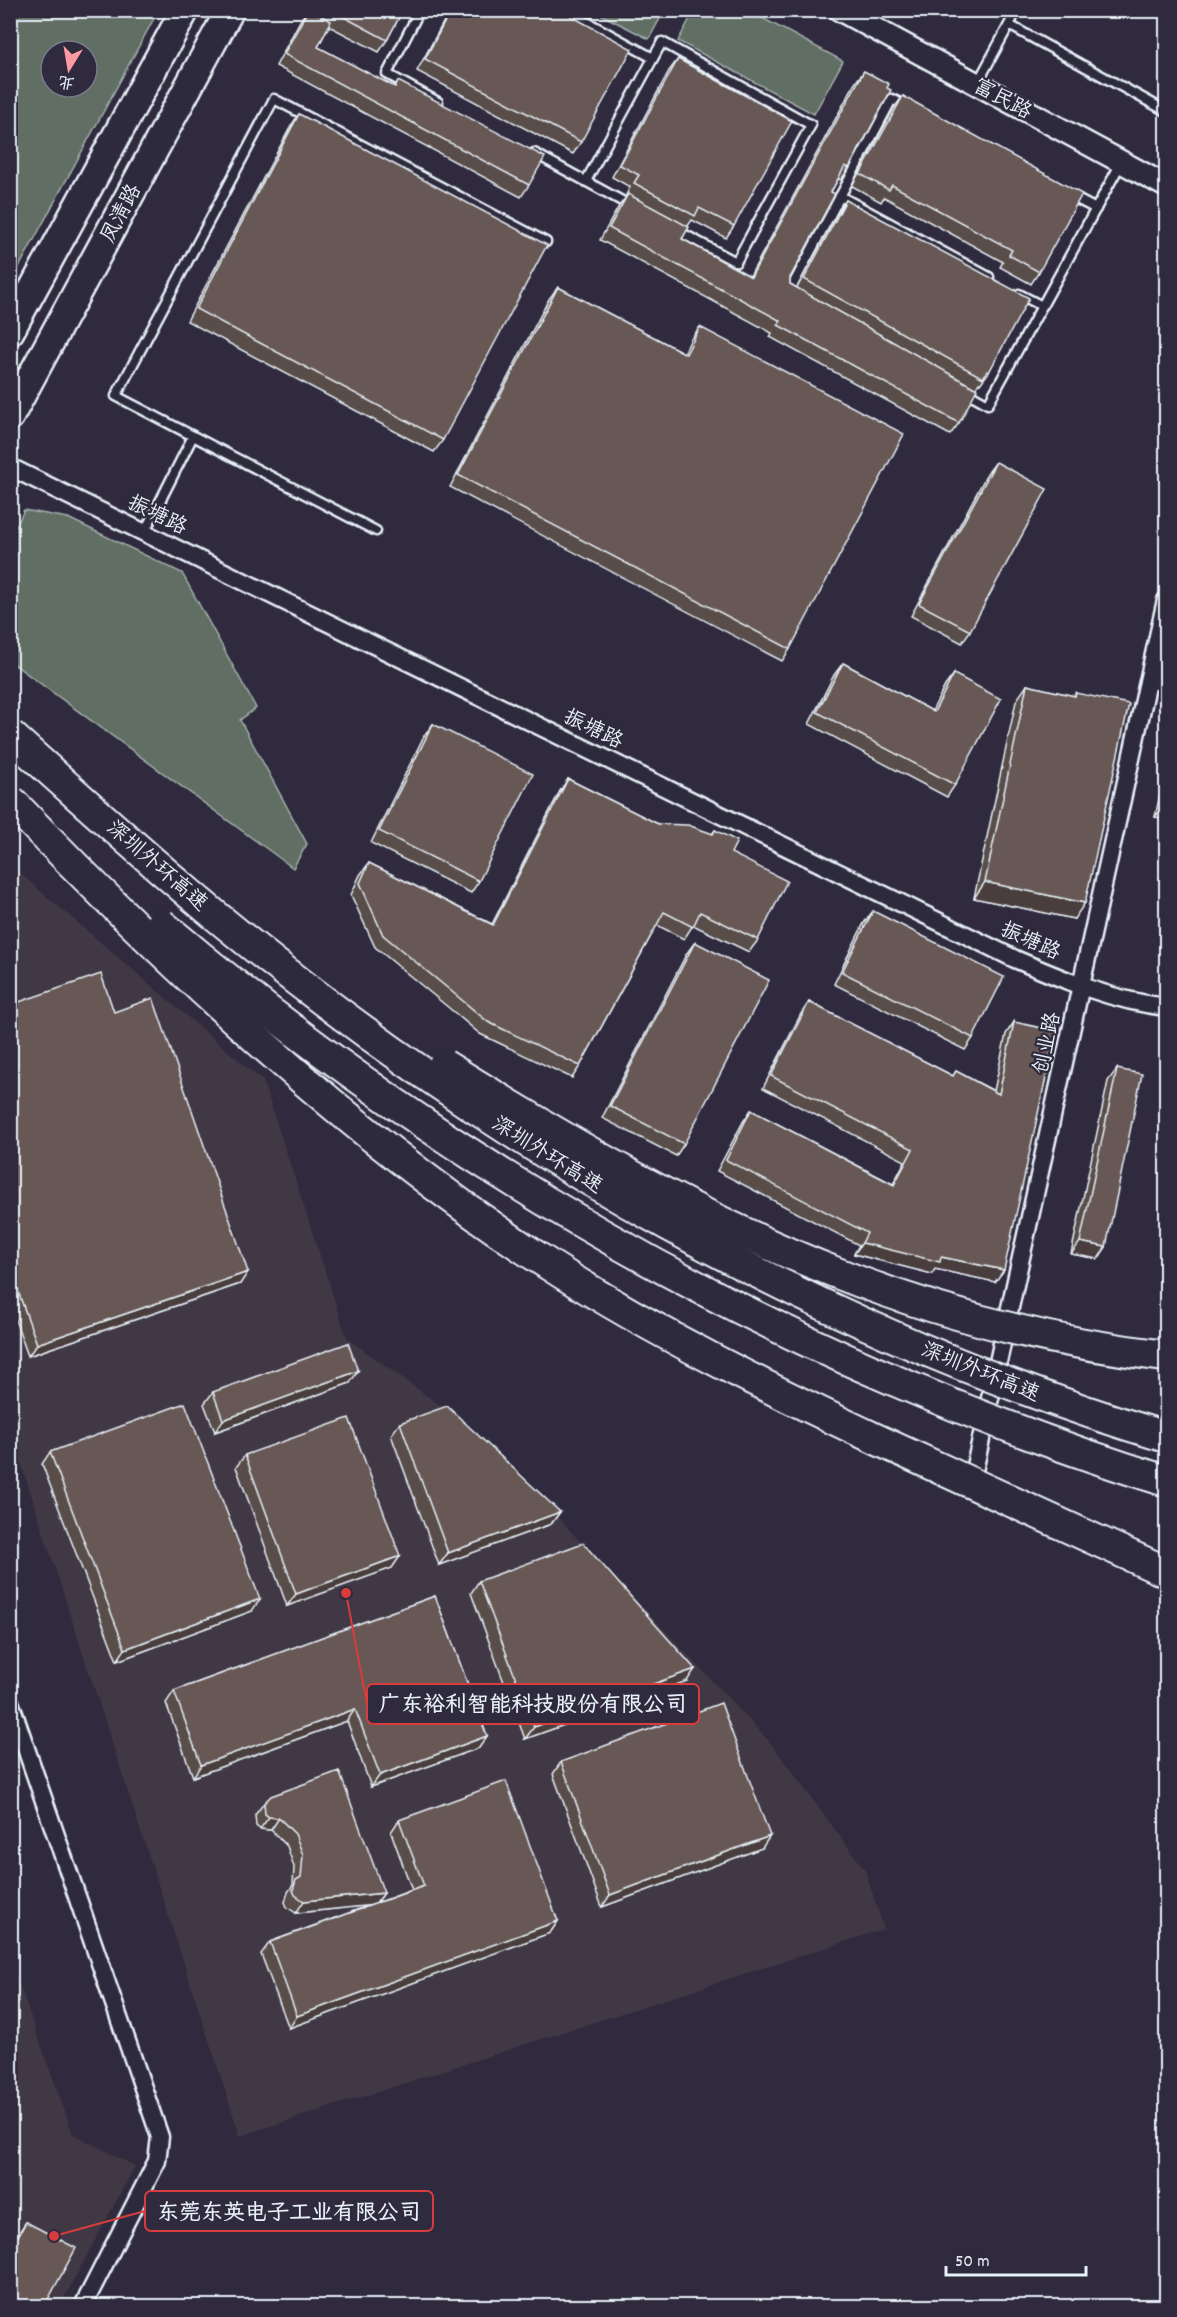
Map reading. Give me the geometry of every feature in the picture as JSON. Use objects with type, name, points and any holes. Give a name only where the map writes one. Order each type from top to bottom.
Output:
[{"type":"highway","name":"凤清路","points":[[10,331],[185,10]]},
{"type":"highway","name":"凤清路","points":[[10,416],[230,10]]},
{"type":"highway","name":"深圳外环高速","points":[[10,735],[183,888],[266,956],[358,1026],[492,1120],[600,1188],[703,1245],[819,1303],[971,1369],[1058,1402],[1167,1437]]},
{"type":"highway","name":"深圳外环高速","points":[[10,796],[175,936],[305,1039],[427,1126],[552,1206],[699,1289],[869,1370],[1008,1427],[1167,1481]]},
{"type":"highway","points":[[10,800],[99,893],[286,1064],[416,1171],[520,1246],[630,1314],[745,1376],[1167,1572]]},
{"type":"highway","points":[[266,956],[460,1075],[606,1160],[680,1201],[784,1251],[881,1290],[973,1318],[1083,1344],[1167,1356]]},
{"type":"street","name":"富民路","points":[[840,10],[1167,186]]},
{"type":"street","name":"振塘路","points":[[10,467],[1016,959],[1081,987],[1150,1005],[1167,1007]]},
{"type":"street","name":"创业路","points":[[969,1495],[1148,683],[1163,628],[1167,600]]},
{"type":"street","points":[[10,1702],[160,2137],[157,2161],[83,2307]]},
{"type":"lane","points":[[420,10],[387,74],[450,108]]},
{"type":"lane","points":[[565,10],[653,58]]},
{"type":"lane","points":[[977,84],[1017,10]]},
{"type":"lane","points":[[1009,25],[1167,111]]},
{"type":"lane","points":[[586,182],[662,42],[811,125],[736,262],[666,225]]},
{"type":"lane","points":[[376,531],[116,396],[274,99],[546,242]]},
{"type":"lane","points":[[797,299],[787,293],[892,99],[912,110]]},
{"type":"lane","points":[[523,148],[636,208]]},
{"type":"lane","points":[[958,387],[988,404],[1122,162]]},
{"type":"lane","points":[[1065,192],[1096,209]]},
{"type":"lane","points":[[840,196],[1002,284]]},
{"type":"lane","points":[[1012,290],[1042,306]]},
{"type":"lane","points":[[144,533],[193,436]]},
{"type":"lane","points":[[1148,683],[1167,687]]},
{"type":"shaded area","points":[[10,865],[263,1081],[347,1338],[477,1432],[770,1742],[865,1870],[884,1929],[240,2136],[11,1433]]},
{"type":"shaded area","points":[[10,1959],[73,2134],[135,2166],[60,2306],[11,2306]]},
{"type":"green space","points":[[594,10],[664,11],[649,39]]},
{"type":"green space","points":[[10,11],[158,11],[11,282]]},
{"type":"green space","points":[[694,11],[749,11],[843,61],[814,114],[678,41]]},
{"type":"green space","points":[[24,510],[68,518],[182,573],[256,708],[240,720],[307,844],[293,868],[11,662],[11,537]]},
{"type":"building","points":[[308,10],[331,21],[318,47],[395,87],[398,81],[545,157],[529,185],[284,54]]},
{"type":"building","points":[[331,10],[403,10],[387,40]]},
{"type":"building","points":[[451,10],[560,10],[632,49],[581,142],[425,59]]},
{"type":"building","points":[[678,59],[792,121],[734,226],[699,208],[695,216],[634,183],[639,175],[620,165]]},
{"type":"building","points":[[864,71],[889,84],[887,88],[891,90],[849,168],[845,166],[831,192],[835,194],[790,278],[790,284],[977,389],[959,423],[778,325],[781,321],[609,228],[628,194],[689,227],[682,239],[751,277]]},
{"type":"building","points":[[903,96],[1082,194],[1039,272],[1009,255],[1012,250],[892,185],[889,190],[860,174]]},
{"type":"building","points":[[299,114],[547,245],[443,440],[196,309]]},
{"type":"building","points":[[846,200],[1029,298],[989,372],[987,371],[983,378],[804,279]]},
{"type":"building","points":[[558,287],[686,354],[700,327],[904,434],[790,649],[458,475]]},
{"type":"building","points":[[996,462],[1047,489],[970,631],[919,604]]},
{"type":"building","points":[[843,663],[934,712],[954,674],[1001,699],[955,785],[817,712]]},
{"type":"building","points":[[1027,685],[1075,696],[1076,693],[1129,704],[1085,903],[985,882]]},
{"type":"building","points":[[433,724],[533,774],[479,881],[379,831]]},
{"type":"building","points":[[568,779],[658,824],[688,825],[713,834],[715,830],[737,841],[731,853],[787,881],[758,940],[700,912],[693,927],[664,912],[580,1066],[488,1022],[383,935],[360,883],[369,863],[493,925]]},
{"type":"building","points":[[873,911],[1004,977],[973,1038],[842,972]]},
{"type":"building","points":[[695,942],[769,980],[684,1144],[610,1106]]},
{"type":"building","points":[[101,974],[114,1012],[153,998],[248,1272],[37,1344],[10,1269],[10,1005]]},
{"type":"building","points":[[809,1002],[953,1076],[956,1071],[999,1094],[1014,1022],[1056,1031],[1004,1270],[941,1257],[940,1262],[862,1243],[867,1233],[726,1160],[751,1110],[894,1185],[913,1149],[771,1076]]},
{"type":"building","points":[[1117,1069],[1142,1074],[1106,1247],[1080,1242]]},
{"type":"building","points":[[348,1343],[358,1371],[223,1420],[213,1392]]},
{"type":"building","points":[[185,1403],[260,1599],[125,1649],[50,1452]]},
{"type":"building","points":[[447,1406],[560,1512],[448,1553],[400,1423]]},
{"type":"building","points":[[349,1418],[400,1556],[296,1594],[245,1455]]},
{"type":"building","points":[[583,1543],[695,1669],[534,1727],[479,1581]]},
{"type":"building","points":[[435,1596],[487,1736],[380,1775],[355,1709],[201,1765],[174,1691]]},
{"type":"building","points":[[721,1703],[770,1836],[610,1895],[561,1762]]},
{"type":"building","points":[[339,1771],[384,1893],[304,1901],[295,1895],[293,1890],[296,1880],[301,1877],[303,1855],[295,1834],[279,1818],[265,1814],[264,1803],[271,1796]]},
{"type":"building","points":[[506,1781],[558,1921],[297,2016],[270,1942],[424,1886],[399,1820]]},
{"type":"building","points":[[26,2222],[76,2248],[44,2307],[10,2307],[10,2251]]},
{"type":"place","name":"广东裕利智能科技股份有限公司","points":[[346,1593]]},
{"type":"place","name":"东莞东英电子工业有限公司","points":[[54,2236]]}]
